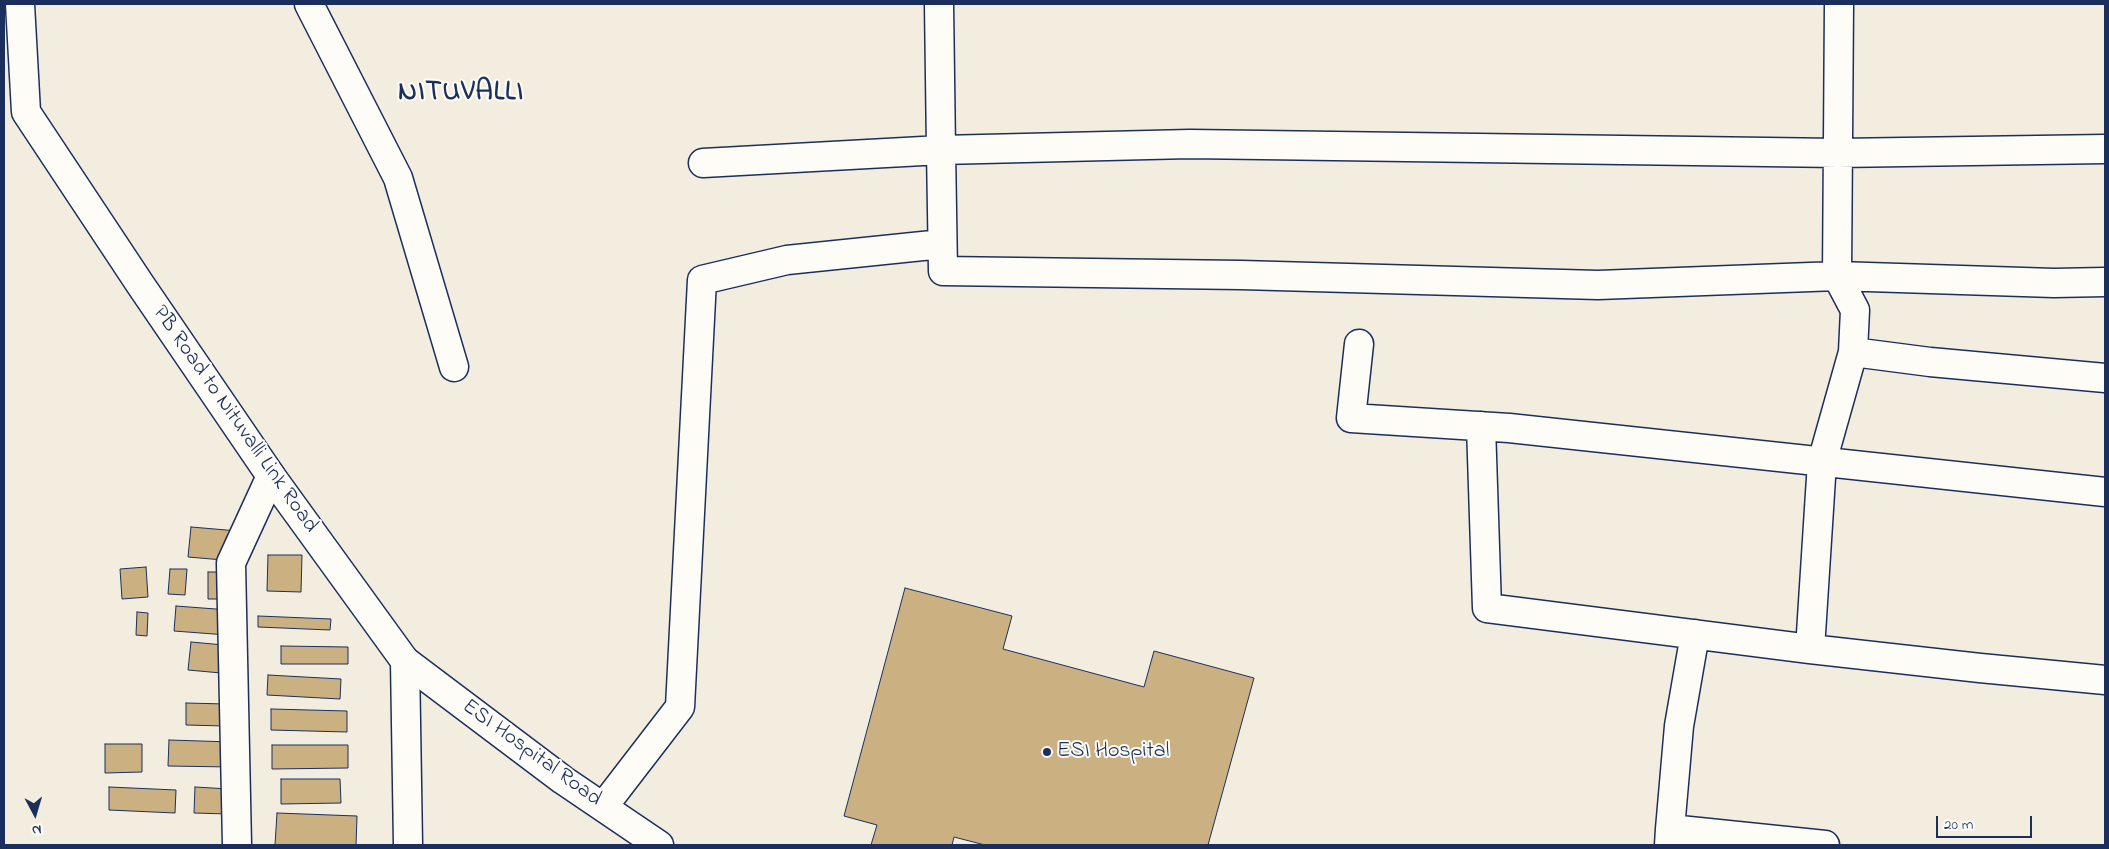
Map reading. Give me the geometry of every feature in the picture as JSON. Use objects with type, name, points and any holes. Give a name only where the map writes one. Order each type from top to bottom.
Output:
[{"type":"street","name":"PB Road to Nituvalli Link Road","points":[[20,4],[26,112],[134,276],[271,476],[405,661]]},
{"type":"street","points":[[309,4],[398,178],[454,367]]},
{"type":"street","points":[[939,4],[943,271],[1241,275],[1598,285],[1837,276],[2054,283],[2105,282]]},
{"type":"street","points":[[1810,649],[1822,462],[1853,352],[1855,310],[1837,276],[1839,4]]},
{"type":"street","points":[[703,163],[941,150],[1190,144],[1838,153],[2105,150]]},
{"type":"street","points":[[603,807],[680,707],[702,280],[787,260],[942,244]]},
{"type":"street","points":[[1359,344],[1352,418],[1481,426],[2105,492]]},
{"type":"street","points":[[1853,352],[1930,362],[2105,378]]},
{"type":"street","points":[[1481,426],[1487,608],[1810,649],[2105,680]]},
{"type":"street","points":[[237,845],[231,563],[271,476]]},
{"type":"street","points":[[1695,634],[1679,726],[1670,837],[1826,845]]},
{"type":"street","points":[[405,661],[408,845]]},
{"type":"street","name":"ESI Hospital Road","points":[[405,661],[563,780],[659,845]]},
{"type":"building","points":[[191,527],[238,531],[235,561],[188,557]]},
{"type":"building","points":[[268,555],[302,555],[301,592],[267,591]]},
{"type":"building","points":[[146,567],[148,597],[122,599],[120,569]]},
{"type":"building","points":[[170,569],[187,569],[185,595],[168,594]]},
{"type":"building","points":[[208,572],[236,572],[236,599],[208,599]]},
{"type":"building","name":"ESI Hospital","points":[[905,588],[1012,616],[1003,649],[1144,687],[1154,651],[1254,678],[1208,845],[985,845],[954,837],[952,845],[871,845],[877,825],[844,816]]},
{"type":"building","points":[[176,606],[229,610],[227,635],[174,631]]},
{"type":"building","points":[[137,612],[148,613],[147,636],[136,635]]},
{"type":"building","points":[[258,616],[331,619],[330,630],[258,627]]},
{"type":"building","points":[[191,642],[235,646],[232,674],[188,670]]},
{"type":"building","points":[[281,646],[348,647],[348,664],[281,664]]},
{"type":"building","points":[[268,675],[341,679],[340,699],[267,695]]},
{"type":"building","points":[[186,703],[226,704],[225,726],[186,725]]},
{"type":"building","points":[[271,709],[347,711],[347,732],[271,730]]},
{"type":"building","points":[[169,740],[232,742],[231,767],[168,766]]},
{"type":"building","points":[[105,744],[142,744],[142,772],[105,773]]},
{"type":"building","points":[[272,745],[348,745],[348,768],[272,769]]},
{"type":"building","points":[[281,779],[340,779],[341,803],[281,804]]},
{"type":"building","points":[[109,787],[176,790],[175,813],[109,810]]},
{"type":"building","points":[[195,787],[229,789],[228,814],[194,813]]},
{"type":"building","points":[[277,813],[357,816],[356,845],[275,845]]},
{"type":"place","name":"ESI Hospital","points":[[1047,752]]},
{"type":"district","name":"NITUVALLI","points":[[461,94]]}]
